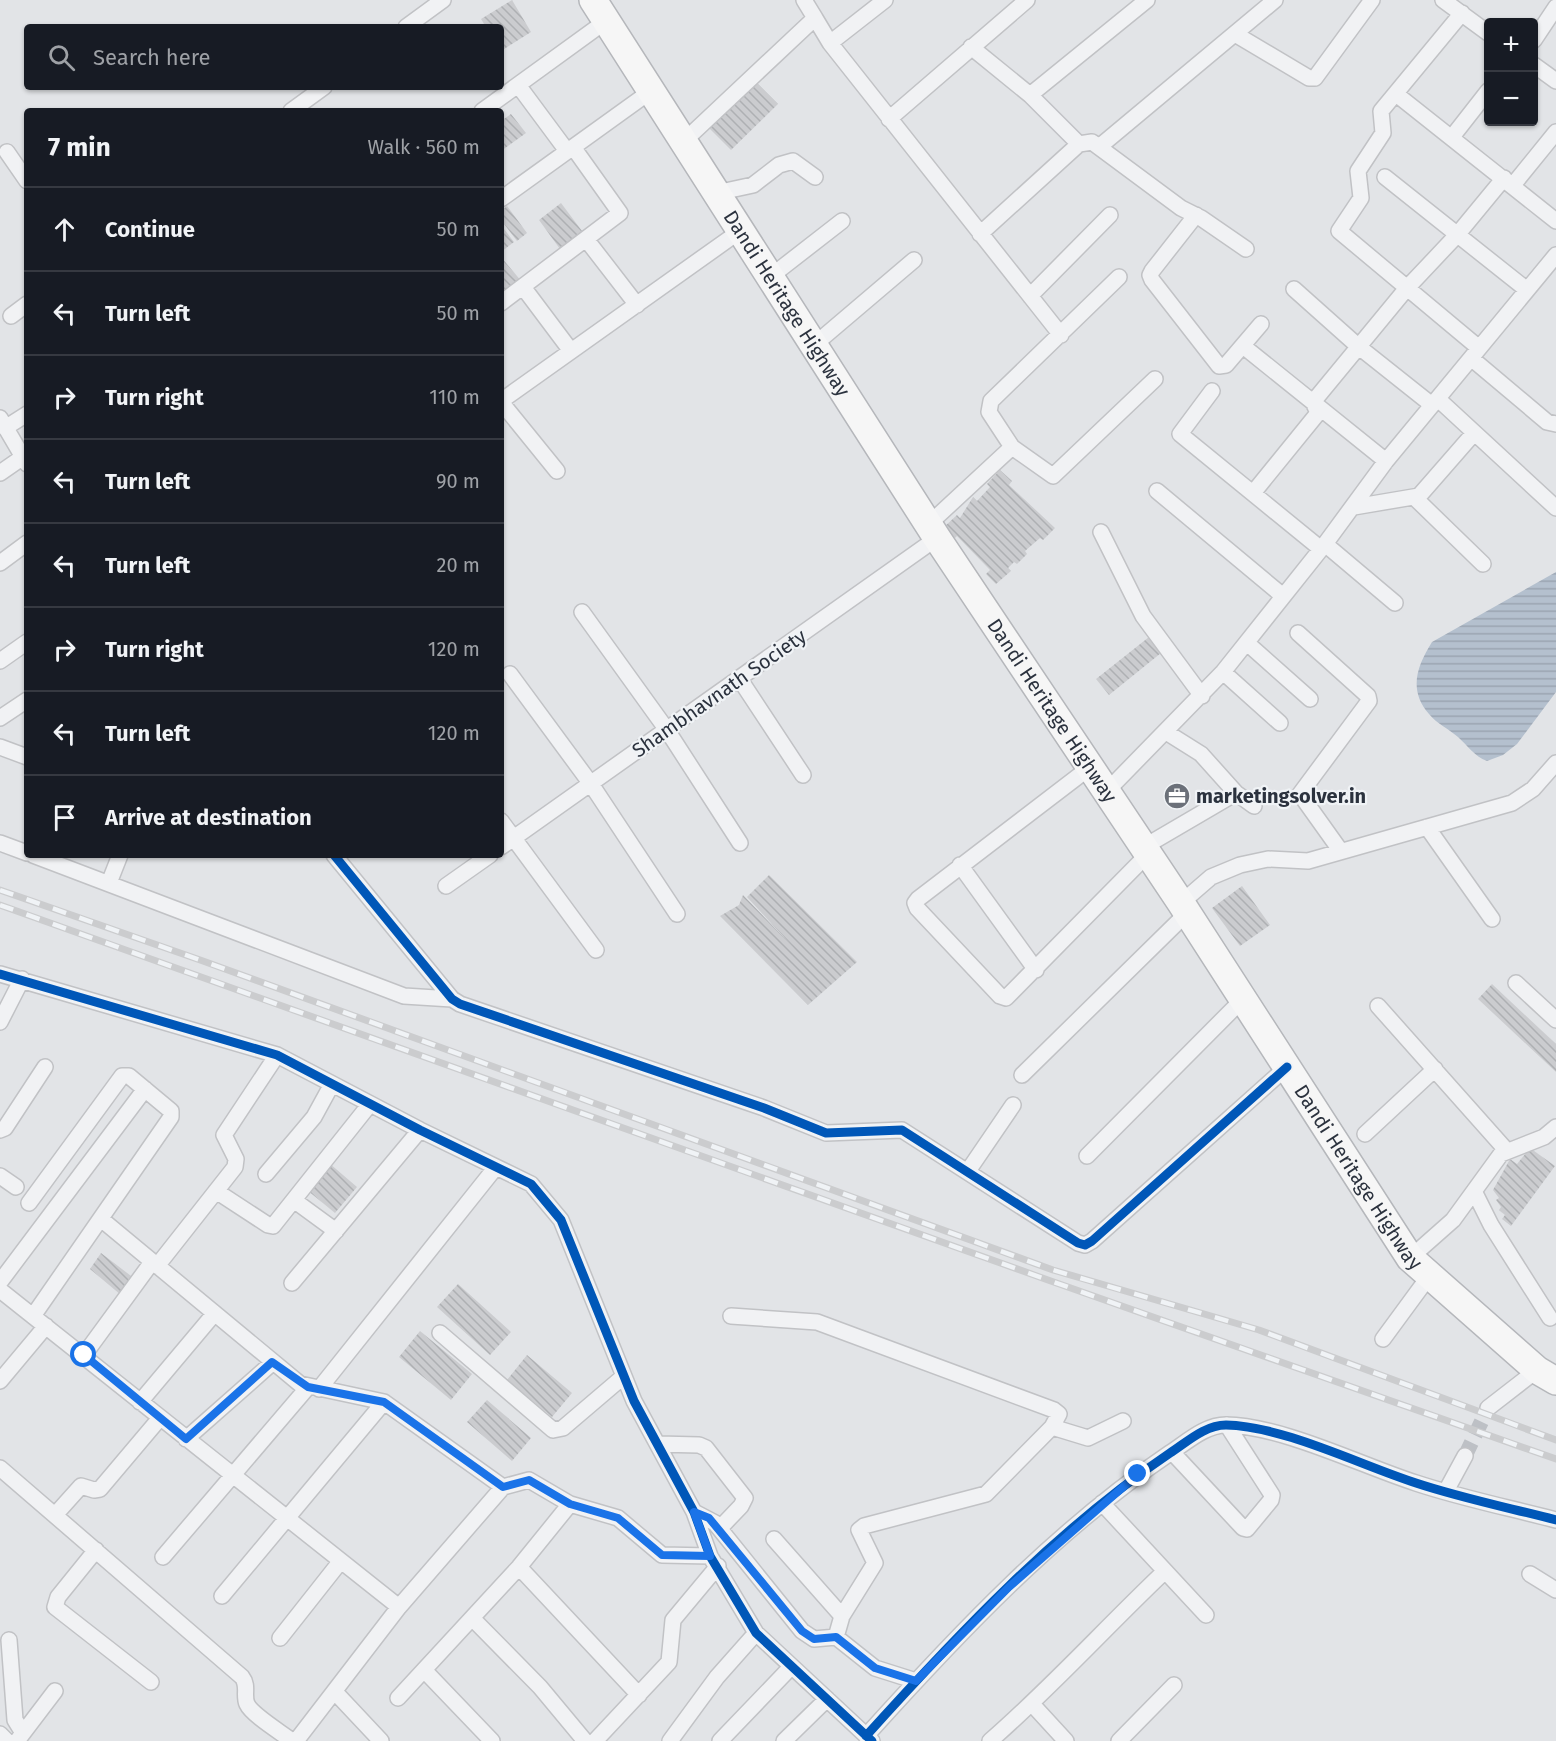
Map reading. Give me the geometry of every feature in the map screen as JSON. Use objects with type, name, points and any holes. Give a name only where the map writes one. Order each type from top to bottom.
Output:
[{"type":"highway","name":"Dandi Heritage Highway","points":[[599,10],[933,531],[1420,1267],[1546,1376]]},
{"type":"street","points":[[410,24],[443,0]]},
{"type":"street","points":[[804,0],[830,43],[1061,335]]},
{"type":"street","points":[[830,43],[885,0]]},
{"type":"street","points":[[889,119],[1027,0]]},
{"type":"street","points":[[1030,95],[1146,0]]},
{"type":"street","points":[[1099,147],[1275,0]]},
{"type":"street","points":[[1235,34],[1309,78],[1315,78],[1372,0]]},
{"type":"street","points":[[1484,30],[1454,5],[1396,94],[1381,111],[1383,133],[1358,171],[1360,198],[1339,231],[1407,288],[1547,422],[1556,424]]},
{"type":"street","points":[[1538,33],[1556,7]]},
{"type":"street","points":[[486,108],[518,85],[599,10]]},
{"type":"street","points":[[683,142],[815,18]]},
{"type":"street","points":[[972,47],[1030,95],[1079,144]]},
{"type":"street","points":[[1538,68],[1556,81]]},
{"type":"street","points":[[504,301],[620,213],[518,85]]},
{"type":"street","points":[[295,108],[320,90]]},
{"type":"street","points":[[504,197],[651,91]]},
{"type":"street","points":[[1396,94],[1556,220]]},
{"type":"street","points":[[1452,137],[1484,96]]},
{"type":"street","points":[[1313,402],[1407,288],[1556,132]]},
{"type":"street","points":[[980,234],[1079,144],[1092,142],[1181,208],[1196,215],[1246,249]]},
{"type":"street","points":[[7,152],[24,177]]},
{"type":"street","points":[[716,193],[753,185],[779,165],[793,160],[815,177]]},
{"type":"street","points":[[1385,177],[1527,290]]},
{"type":"street","points":[[1030,296],[1110,215]]},
{"type":"street","points":[[1196,215],[1150,275],[1219,366],[1226,365],[1261,324]]},
{"type":"street","points":[[770,277],[842,221]]},
{"type":"street","points":[[504,399],[740,231]]},
{"type":"street","points":[[586,239],[637,305]]},
{"type":"street","points":[[1105,792],[1202,696],[1223,672],[1354,507],[1386,461],[1555,259]]},
{"type":"street","points":[[814,345],[914,260]]},
{"type":"street","points":[[1119,277],[991,401],[989,412],[1012,447],[1053,476],[1155,379]]},
{"type":"street","points":[[524,287],[571,351]]},
{"type":"street","points":[[1294,289],[1359,346],[1474,433],[1556,508]]},
{"type":"street","points":[[11,315],[24,306]]},
{"type":"street","points":[[1243,346],[1386,461]]},
{"type":"street","points":[[1212,391],[1180,434],[1395,603]]},
{"type":"street","points":[[1253,493],[1318,413],[1313,402]]},
{"type":"street","points":[[504,405],[556,471]]},
{"type":"street","points":[[24,415],[3,423],[24,458]]},
{"type":"street","points":[[1354,507],[1414,498],[1422,493],[1474,433]]},
{"type":"street","name":"Shambhavnath Society","points":[[507,843],[739,678],[933,531],[1012,447]]},
{"type":"street","points":[[0,473],[24,461]]},
{"type":"street","points":[[1157,491],[1283,596]]},
{"type":"street","points":[[1414,498],[1483,564]]},
{"type":"street","points":[[1101,532],[1143,616],[1202,696]]},
{"type":"street","points":[[0,563],[24,545]]},
{"type":"street","points":[[582,612],[667,730],[740,843]]},
{"type":"street","points":[[1298,633],[1368,696],[1370,701],[1300,794],[1340,850]]},
{"type":"street","points":[[1247,643],[1310,699]]},
{"type":"street","points":[[0,661],[24,644]]},
{"type":"street","points":[[1223,672],[1280,723]]},
{"type":"street","points":[[510,674],[591,784],[677,914]]},
{"type":"street","points":[[739,678],[803,775]]},
{"type":"street","points":[[0,718],[24,702]]},
{"type":"street","points":[[1166,732],[1201,754],[1236,793],[1254,806]]},
{"type":"street","points":[[0,747],[24,756]]},
{"type":"street","points":[[1022,1075],[1184,908],[1211,876],[1240,865],[1268,859],[1308,861],[1340,850],[1512,803],[1533,789],[1556,763]]},
{"type":"street","points":[[1089,768],[960,865],[915,903],[916,908],[1000,996],[1006,998],[1013,993],[1036,970],[1144,851],[1236,793]]},
{"type":"street","points":[[1427,827],[1492,919]]},
{"type":"street","points":[[0,843],[24,852]]},
{"type":"street","points":[[507,843],[596,950]]},
{"type":"street","points":[[41,858],[404,996],[452,999]]},
{"type":"street","points":[[109,884],[119,858]]},
{"type":"street","points":[[336,858],[452,999],[469,1009],[764,1108],[826,1133],[902,1130],[1078,1243],[1085,1245],[1287,1067]]},
{"type":"street","points":[[446,886],[486,858]]},
{"type":"street","points":[[960,865],[1036,970]]},
{"type":"street","points":[[0,974],[278,1055],[420,1130],[531,1184],[561,1220],[624,1376],[694,1512],[714,1561],[756,1633],[869,1739],[916,1681],[1009,1587],[1102,1503],[1211,1427],[1227,1425],[1271,1431],[1418,1484],[1556,1520]]},
{"type":"street","points":[[0,1022],[22,980]]},
{"type":"street","points":[[1516,983],[1556,1020]]},
{"type":"street","points":[[1087,1156],[1243,999]]},
{"type":"street","points":[[1378,1006],[1507,1151]]},
{"type":"street","points":[[84,1355],[237,1163],[224,1135],[278,1055]]},
{"type":"street","points":[[0,1130],[5,1128],[45,1067]]},
{"type":"street","points":[[1365,1134],[1435,1069]]},
{"type":"street","points":[[0,1381],[40,1321],[101,1219],[171,1117],[171,1111],[129,1076],[122,1076],[29,1203]]},
{"type":"street","points":[[266,1174],[310,1123],[332,1084]]},
{"type":"street","points":[[0,1282],[145,1089]]},
{"type":"street","points":[[216,1191],[268,1225],[277,1223],[370,1104]]},
{"type":"street","points":[[968,1171],[1013,1105]]},
{"type":"street","points":[[1383,1340],[1420,1267],[1495,1160],[1507,1151],[1544,1137],[1556,1127]]},
{"type":"street","points":[[292,1283],[420,1130]]},
{"type":"street","points":[[163,1557],[232,1476],[313,1388],[496,1167]]},
{"type":"street","points":[[0,1176],[16,1187]]},
{"type":"street","points":[[1474,1191],[1491,1226],[1550,1318]]},
{"type":"street","points":[[295,1201],[336,1231]]},
{"type":"street","points":[[101,1219],[272,1362],[313,1388],[384,1402],[503,1487]]},
{"type":"street","points":[[0,1290],[399,1607]]},
{"type":"street","points":[[140,1402],[214,1314]]},
{"type":"street","points":[[731,1316],[817,1322],[1054,1410],[1059,1414],[1052,1427],[986,1494],[859,1530],[875,1563],[842,1616],[836,1637]]},
{"type":"street","points":[[440,1333],[552,1430],[563,1428],[624,1376]]},
{"type":"street","points":[[186,1439],[272,1362]]},
{"type":"street","points":[[1488,1408],[1546,1376]]},
{"type":"street","points":[[222,1596],[384,1402]]},
{"type":"street","points":[[55,1515],[81,1486],[94,1490],[100,1489],[160,1418]]},
{"type":"street","points":[[1052,1427],[1088,1438],[1123,1421]]},
{"type":"street","points":[[1172,1452],[1243,1528],[1247,1529],[1271,1500],[1272,1495],[1227,1425]]},
{"type":"street","points":[[657,1444],[699,1445],[706,1448],[745,1498],[741,1506],[720,1528]]},
{"type":"street","points":[[1446,1491],[1465,1456]]},
{"type":"street","points":[[0,1489],[5,1472],[242,1677],[246,1685],[249,1708],[294,1741],[335,1692],[399,1607],[503,1487],[529,1480],[570,1504],[618,1518],[662,1555],[714,1561]]},
{"type":"street","points":[[1102,1503],[1206,1615]]},
{"type":"street","points":[[398,1698],[519,1567],[570,1504]]},
{"type":"street","points":[[694,1512],[709,1518],[720,1528],[802,1631],[814,1639],[836,1637],[875,1668],[916,1681]]},
{"type":"street","points":[[774,1539],[842,1616]]},
{"type":"street","points":[[96,1551],[58,1597],[55,1607],[151,1682]]},
{"type":"street","points":[[595,1741],[669,1662],[672,1623],[714,1561]]},
{"type":"street","points":[[280,1638],[340,1562]]},
{"type":"street","points":[[519,1567],[639,1695]]},
{"type":"street","points":[[990,1741],[1032,1704],[1099,1633],[1164,1572]]},
{"type":"street","points":[[1530,1574],[1556,1590]]},
{"type":"street","points":[[472,1618],[540,1687],[585,1741]]},
{"type":"street","points":[[670,1741],[717,1677],[756,1633]]},
{"type":"street","points":[[9,1640],[15,1720],[20,1737]]},
{"type":"street","points":[[720,1741],[791,1667]]},
{"type":"street","points":[[424,1670],[492,1741]]},
{"type":"street","points":[[1119,1741],[1174,1685]]},
{"type":"street","points":[[20,1737],[56,1691]]},
{"type":"street","points":[[335,1692],[381,1741]]},
{"type":"street","points":[[784,1741],[827,1699]]},
{"type":"street","points":[[1032,1704],[1066,1741]]},
{"type":"street","points":[[0,1734],[7,1741]]},
{"type":"water","points":[[1556,572],[1556,692],[1517,744],[1503,755],[1487,761],[1475,754],[1458,737],[1436,721],[1422,705],[1418,696],[1417,678],[1422,660],[1432,642]]},
{"type":"building","points":[[512,0],[531,32],[504,49],[504,24],[484,24],[481,19]]},
{"type":"building","points":[[756,82],[778,104],[731,150],[709,128]]},
{"type":"building","points":[[511,114],[526,133],[504,149],[504,119]]},
{"type":"building","points":[[561,203],[582,231],[560,249],[539,220]]},
{"type":"building","points":[[507,206],[527,233],[517,241],[504,224],[504,208]]},
{"type":"building","points":[[504,229],[514,242],[504,250]]},
{"type":"building","points":[[504,261],[522,282],[504,294]]},
{"type":"building","points":[[1000,470],[1012,481],[1009,485],[1055,528],[1043,540],[1040,538],[1025,551],[1027,554],[1017,564],[1014,562],[1008,568],[1011,571],[996,584],[986,574],[990,570],[957,536],[955,538],[944,527],[957,515],[960,518],[973,497],[977,501],[990,487],[987,484]]},
{"type":"building","points":[[1149,637],[1161,653],[1109,695],[1096,679]]},
{"type":"building","points":[[769,875],[857,962],[808,1005],[720,916],[739,905],[743,895],[796,950],[747,897]]},
{"type":"building","points":[[1242,886],[1270,925],[1240,946],[1212,908]]},
{"type":"building","points":[[1492,984],[1556,1044],[1556,1072],[1478,999]]},
{"type":"building","points":[[1530,1148],[1555,1166],[1511,1226],[1502,1219],[1505,1215],[1499,1210],[1501,1207],[1496,1200],[1499,1198],[1493,1190],[1510,1159],[1517,1164]]},
{"type":"building","points":[[329,1163],[357,1187],[335,1213],[307,1190]]},
{"type":"building","points":[[101,1253],[135,1279],[121,1295],[90,1269]]},
{"type":"building","points":[[458,1284],[511,1332],[490,1355],[437,1307]]},
{"type":"building","points":[[420,1331],[472,1374],[451,1400],[399,1357]]},
{"type":"building","points":[[527,1355],[572,1393],[552,1417],[507,1380]]},
{"type":"building","points":[[487,1400],[531,1438],[512,1461],[467,1422]]},
{"type":"tunnel","points":[[1465,1456],[1488,1408]]},
{"type":"railway","points":[[0,890],[203,961],[1053,1270],[1259,1330],[1556,1440]]},
{"type":"railway","points":[[0,905],[1556,1459]]},
{"type":"cycle path","points":[[336,858],[452,999],[460,1004],[764,1108],[826,1133],[902,1130],[1078,1243],[1085,1245],[1287,1067]]},
{"type":"cycle path","points":[[0,974],[277,1055],[420,1130],[531,1184],[561,1220],[634,1401],[694,1512],[710,1556],[756,1633],[872,1741]]},
{"type":"cycle path","points":[[866,1736],[936,1660],[1048,1549],[1128,1483],[1190,1439],[1211,1428],[1226,1425],[1272,1432],[1433,1488],[1556,1520]]},
{"type":"place","name":"marketingsolver.in","points":[[1177,796]]},
{"type":"route","points":[[84,1355],[186,1439],[272,1362],[294,1381],[308,1387],[384,1402],[503,1487],[529,1480],[570,1504],[618,1518],[662,1555],[710,1556],[694,1512],[709,1518],[720,1528],[802,1631],[814,1639],[836,1637],[875,1668],[916,1681],[1009,1587],[1102,1503],[1138,1474]]}]
